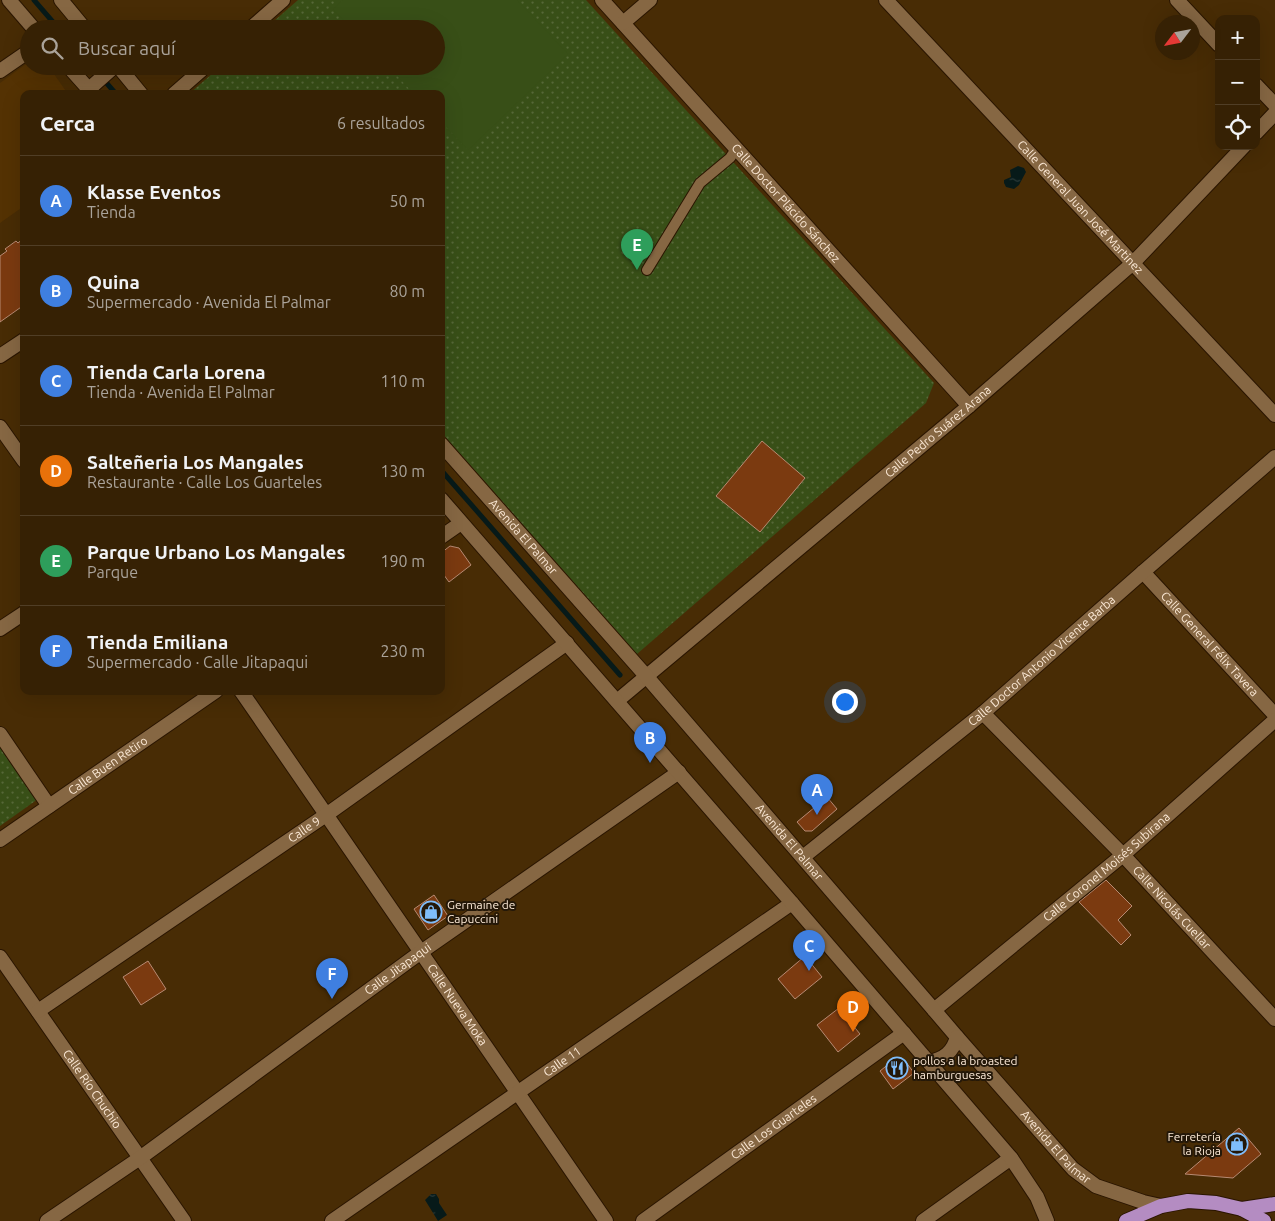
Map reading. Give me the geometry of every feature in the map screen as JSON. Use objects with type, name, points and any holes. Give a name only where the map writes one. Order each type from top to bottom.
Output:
[{"type":"highway","points":[[1126,1221],[1161,1206],[1188,1201],[1216,1203],[1242,1210],[1264,1221]]},
{"type":"highway","points":[[1242,1210],[1275,1204]]},
{"type":"street","points":[[9,0],[26,20]]},
{"type":"street","points":[[60,0],[77,20]]},
{"type":"street","points":[[260,20],[283,0]]},
{"type":"street","name":"Calle Doctor Plácido Sánchez","points":[[602,0],[969,406]]},
{"type":"street","points":[[623,23],[650,0]]},
{"type":"street","name":"Calle General Juan José Martinez","points":[[886,0],[1275,415]]},
{"type":"street","points":[[1177,0],[1215,41]]},
{"type":"street","points":[[0,71],[20,57]]},
{"type":"street","points":[[77,75],[92,89],[107,75]]},
{"type":"street","points":[[121,75],[137,90]]},
{"type":"street","points":[[179,90],[196,75]]},
{"type":"street","points":[[1260,89],[1275,105]]},
{"type":"street","points":[[1260,129],[1275,113]]},
{"type":"street","name":"Calle Pedro Suárez Arana","points":[[617,701],[969,406],[1133,263],[1240,150]]},
{"type":"street","points":[[0,356],[20,343]]},
{"type":"street","points":[[0,427],[20,455]]},
{"type":"street","name":"Avenida El Palmar","points":[[445,449],[647,677],[1072,1168],[1096,1186],[1128,1198],[1161,1206]]},
{"type":"street","name":"Calle Doctor Antonio Vicente Barba","points":[[803,857],[983,713],[1275,457]]},
{"type":"street","points":[[445,503],[1011,1158],[1037,1197],[1047,1221]]},
{"type":"street","points":[[445,534],[462,523]]},
{"type":"street","name":"Calle General Félix Tavera","points":[[1143,572],[1275,715]]},
{"type":"street","points":[[0,629],[20,616]]},
{"type":"street","name":"Calle 9","points":[[38,1011],[326,815],[566,643]]},
{"type":"street","name":"Calle Buen Retiro","points":[[0,840],[210,695]]},
{"type":"street","name":"Calle Nueva Moka","points":[[244,695],[606,1221]]},
{"type":"street","name":"Calle Nicolás Cuellar","points":[[983,713],[1123,855],[1275,1019]]},
{"type":"street","name":"Calle Coronel Moisés Subirana","points":[[934,1010],[1123,855],[1275,720]]},
{"type":"street","points":[[0,734],[49,806]]},
{"type":"street","name":"Calle Jitapaqui","points":[[47,1221],[140,1158],[420,952],[679,772]]},
{"type":"street","name":"Calle 11","points":[[332,1221],[792,903]]},
{"type":"street","name":"Calle Río Chuchio","points":[[0,957],[184,1221]]},
{"type":"street","name":"Calle Los Guarteles","points":[[643,1221],[904,1033]]},
{"type":"street","points":[[929,1062],[944,1057],[950,1052],[955,1045],[957,1037]]},
{"type":"street","points":[[923,1221],[1011,1158]]},
{"type":"lane","points":[[647,270],[700,183],[730,158],[736,149]]},
{"type":"shaded area","points":[[20,69],[20,75],[55,75],[65,90],[20,90],[20,209],[0,223],[0,83]]},
{"type":"green space","points":[[298,0],[586,0],[934,383],[926,403],[637,654],[445,437],[445,90],[194,90],[211,75],[445,75],[445,20],[275,20]]},
{"type":"green space","points":[[343,0],[517,0],[568,54],[468,150],[445,126],[445,90],[410,90],[396,75],[445,75],[445,20],[343,20],[333,9]]},
{"type":"green space","points":[[0,744],[38,799],[0,826]]},
{"type":"water","points":[[1018,166],[1024,168],[1026,172],[1019,185],[1014,189],[1006,187],[1004,180],[1011,177],[1010,170]]},
{"type":"water","points":[[431,1194],[436,1194],[439,1203],[447,1215],[438,1221],[425,1200]]},
{"type":"building","points":[[16,241],[18,243],[20,241],[20,308],[0,322],[0,256],[7,251],[5,249]]},
{"type":"building","points":[[762,441],[805,478],[760,532],[716,496]]},
{"type":"building","points":[[450,546],[459,548],[471,565],[449,582],[445,576],[445,550]]},
{"type":"building","points":[[827,797],[837,809],[812,831],[805,831],[797,822]]},
{"type":"building","points":[[1106,880],[1132,906],[1118,920],[1131,935],[1121,945],[1079,902]]},
{"type":"building","name":"Germaine de Capuccini","points":[[434,895],[448,916],[428,930],[414,909]]},
{"type":"building","points":[[805,956],[822,977],[795,999],[778,979]]},
{"type":"building","points":[[148,961],[166,989],[141,1005],[123,977]]},
{"type":"building","points":[[839,1008],[860,1034],[838,1052],[817,1025]]},
{"type":"building","points":[[895,1059],[906,1062],[914,1073],[893,1089],[880,1071]]},
{"type":"building","name":"Ferretería la Rioja","points":[[1239,1128],[1261,1154],[1233,1178],[1185,1174]]},
{"type":"waterway","points":[[34,0],[51,20]]},
{"type":"waterway","points":[[100,75],[113,90]]},
{"type":"waterway","points":[[445,475],[620,675]]},
{"type":"place","name":"Parque Urbano Los Mangales","points":[[637,270]]},
{"type":"place","name":"Quina","points":[[650,763]]},
{"type":"place","name":"Klasse Eventos","points":[[817,815]]},
{"type":"place","name":"Germaine de Capuccini","points":[[431,912]]},
{"type":"place","name":"Tienda Carla Lorena","points":[[809,971]]},
{"type":"place","name":"Tienda Emiliana","points":[[332,999]]},
{"type":"place","name":"Salteñeria Los Mangales","points":[[853,1032]]},
{"type":"place","name":"pollos a la broasted hamburguesas","points":[[897,1068]]},
{"type":"place","name":"Ferretería la Rioja","points":[[1237,1144]]}]
